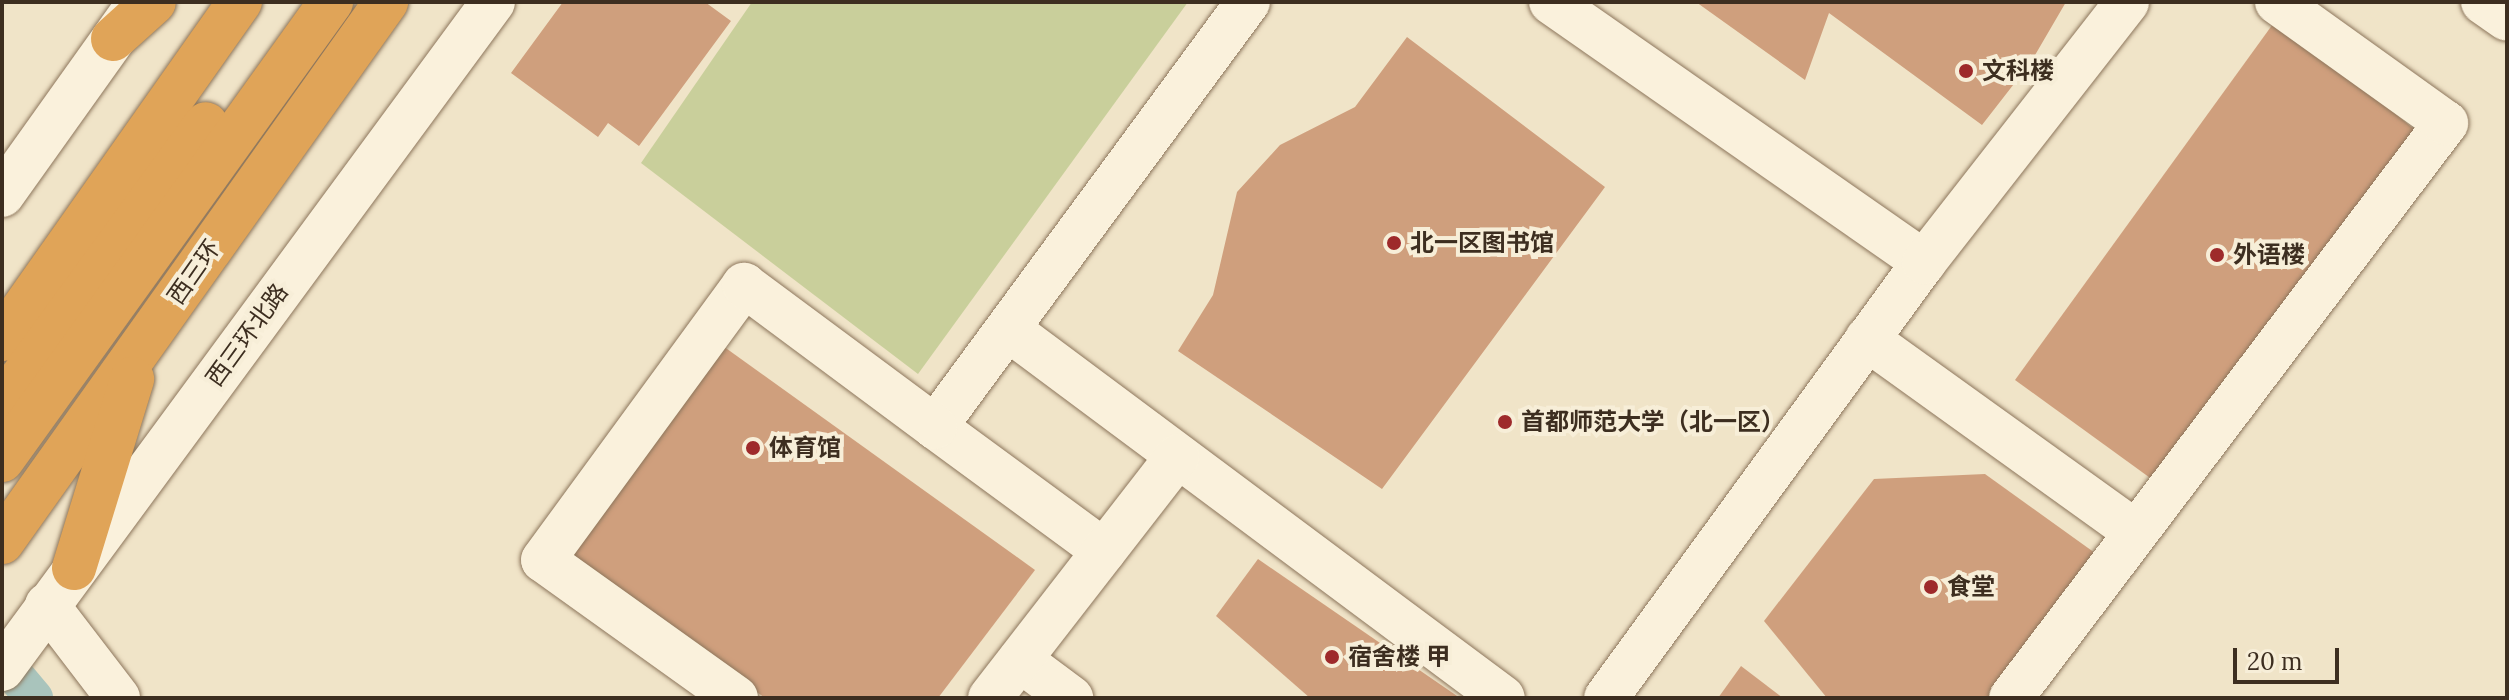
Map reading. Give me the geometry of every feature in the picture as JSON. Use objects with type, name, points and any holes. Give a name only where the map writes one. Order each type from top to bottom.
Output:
[{"type":"highway","points":[[113,39],[154,2]]},
{"type":"highway","points":[[2,339],[240,2]]},
{"type":"highway","points":[[2,405],[295,2]]},
{"type":"highway","points":[[2,460],[331,2]]},
{"type":"highway","name":"西三环","points":[[2,542],[386,2]]},
{"type":"highway","points":[[74,568],[142,345]]},
{"type":"street","points":[[2,195],[139,2]]},
{"type":"street","name":"西三环北路","points":[[2,669],[493,2]]},
{"type":"street","points":[[935,427],[1248,2]]},
{"type":"street","points":[[1551,2],[1924,262]]},
{"type":"street","points":[[1606,698],[1924,262],[2127,2]]},
{"type":"street","points":[[2011,698],[2133,530],[2446,123],[2277,2]]},
{"type":"street","points":[[2483,2],[2507,19]]},
{"type":"street","points":[[736,698],[543,560],[744,285],[1104,551]]},
{"type":"street","points":[[1008,329],[1503,698]]},
{"type":"street","points":[[1867,339],[2133,530]]},
{"type":"street","points":[[990,698],[1178,456]]},
{"type":"street","points":[[47,605],[118,698]]},
{"type":"street","points":[[1020,660],[1071,698]]},
{"type":"green space","points":[[752,2],[1188,2],[918,374],[641,163]]},
{"type":"building","points":[[563,2],[705,2],[731,21],[639,146],[608,123],[598,137],[511,73]]},
{"type":"building","name":"文科楼","points":[[1696,2],[2066,2],[2031,62],[1982,125],[1829,13],[1805,80]]},
{"type":"building","name":"外语楼","points":[[2278,17],[2415,130],[2164,488],[2015,380]]},
{"type":"building","name":"北一区图书馆","points":[[1407,37],[1605,187],[1382,489],[1178,351],[1213,295],[1237,192],[1280,145],[1355,107]]},
{"type":"building","name":"体育馆","points":[[716,341],[1035,570],[938,698],[765,698],[565,554]]},
{"type":"building","name":"食堂","points":[[1985,474],[2095,553],[1996,698],[1827,698],[1764,621],[1874,479]]},
{"type":"building","name":"宿舍楼 甲","points":[[1258,559],[1460,698],[1310,698],[1216,616]]},
{"type":"building","points":[[1741,666],[1783,698],[1718,698]]},
{"type":"waterway","points":[[2,660],[34,698]]},
{"type":"place","name":"文科楼","points":[[1966,71]]},
{"type":"place","name":"北一区图书馆","points":[[1394,243]]},
{"type":"place","name":"外语楼","points":[[2217,255]]},
{"type":"place","name":"首都师范大学（北一区）","points":[[1505,422]]},
{"type":"place","name":"体育馆","points":[[753,448]]},
{"type":"place","name":"食堂","points":[[1931,587]]},
{"type":"place","name":"宿舍楼 甲","points":[[1332,657]]}]
